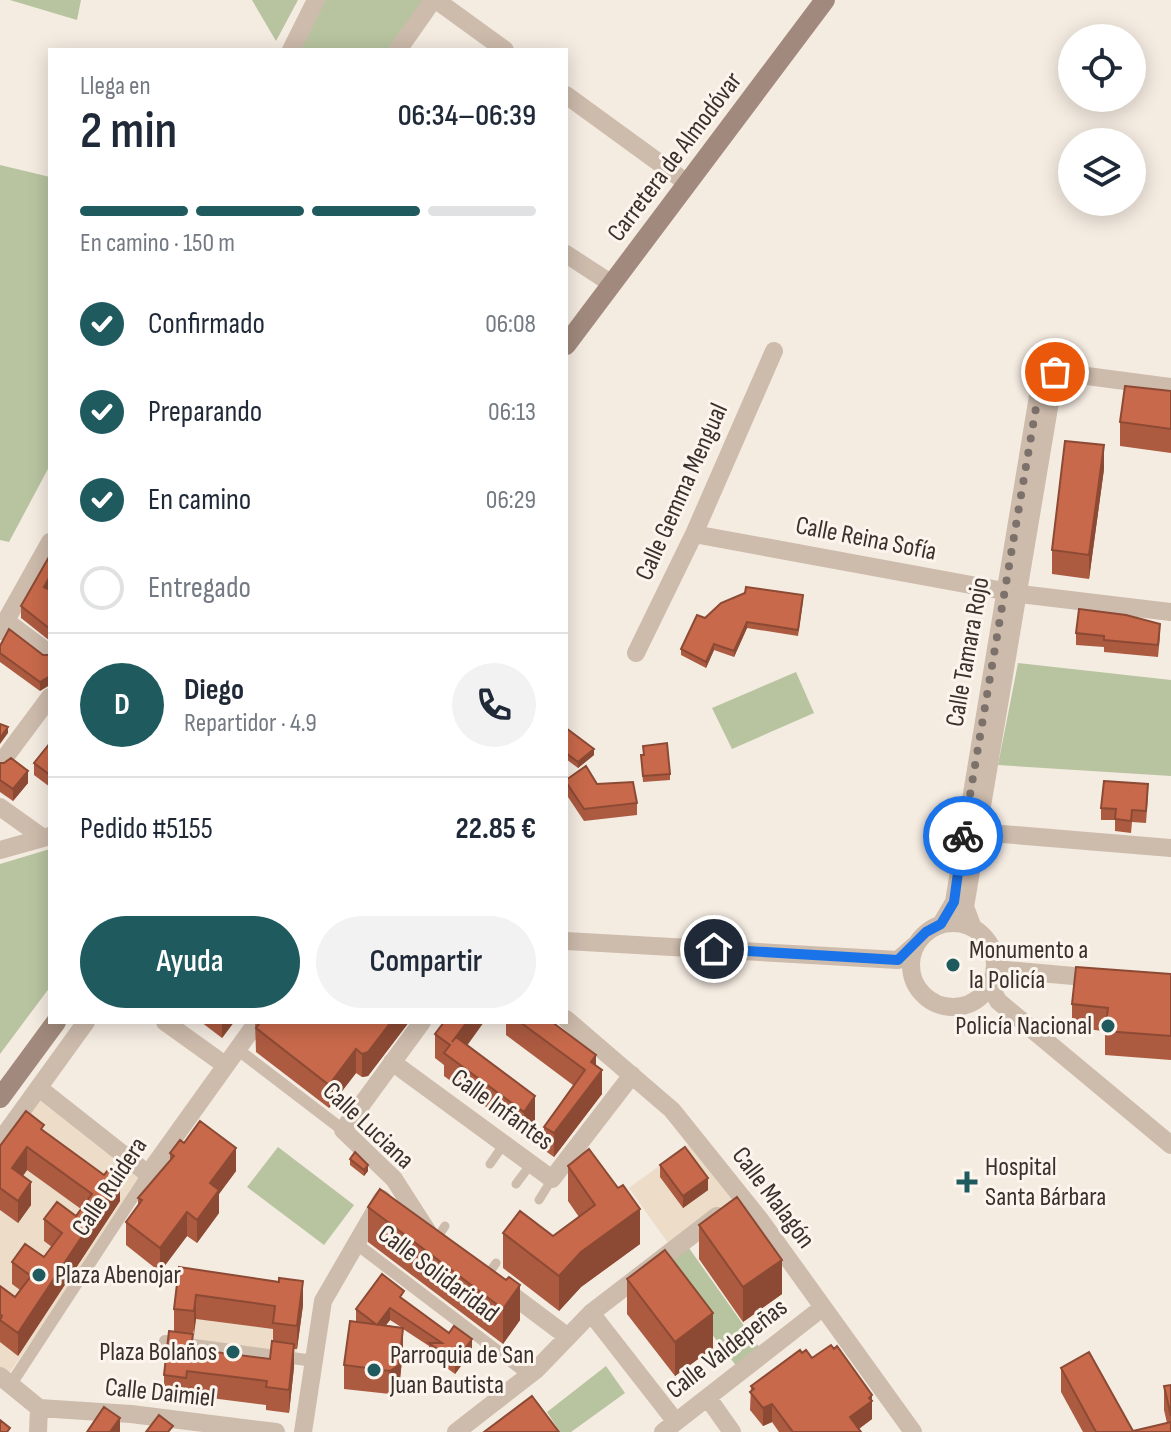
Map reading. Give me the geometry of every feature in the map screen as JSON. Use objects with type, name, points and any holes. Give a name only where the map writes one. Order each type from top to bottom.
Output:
[{"type":"main road","name":"Carretera de Almodóvar","points":[[568,342],[825,0]]},
{"type":"main road","points":[[0,1098],[55,1024]]},
{"type":"street","points":[[292,48],[316,0]]},
{"type":"street","points":[[399,48],[434,0],[502,48]]},
{"type":"street","points":[[569,105],[687,183]]},
{"type":"street","points":[[568,255],[612,284]]},
{"type":"street","name":"Calle Gemma Mengual","points":[[636,653],[694,534],[774,351]]},
{"type":"street","name":"Calle Tamara Rojo","points":[[941,924],[954,902],[970,832],[1055,372],[1049,371],[1040,384],[1012,593]]},
{"type":"street","points":[[1055,372],[1171,387]]},
{"type":"street","name":"Calle Reina Sofía","points":[[694,534],[1012,593],[1171,612]]},
{"type":"street","points":[[48,546],[3,626],[48,653]]},
{"type":"street","points":[[0,764],[48,700]]},
{"type":"street","points":[[0,807],[47,833]]},
{"type":"street","points":[[970,832],[1171,848]]},
{"type":"street","name":"Calle Tamara Rojo","points":[[970,832],[965,907],[973,928]]},
{"type":"street","points":[[0,850],[47,833]]},
{"type":"street","points":[[568,941],[898,960],[926,932],[941,924],[957,923],[973,928],[985,938],[993,953],[990,988]]},
{"type":"street","points":[[912,977],[911,961],[915,945]]},
{"type":"street","points":[[898,960],[926,997],[948,1007],[965,1005],[990,988],[1110,979]]},
{"type":"street","points":[[990,988],[1171,1145]]},
{"type":"street","name":"Calle Malagón","points":[[568,1021],[672,1110],[742,1197],[913,1432]]},
{"type":"street","points":[[0,1141],[85,1024]]},
{"type":"street","points":[[168,1024],[225,1065]]},
{"type":"street","name":"Calle Ruidera","points":[[6,1380],[256,1024]]},
{"type":"street","points":[[343,1130],[420,1024]]},
{"type":"street","name":"Calle Luciana","points":[[237,1049],[343,1130],[394,1179],[423,1228],[444,1237]]},
{"type":"street","name":"Calle Infantes","points":[[392,1062],[552,1179],[632,1075]]},
{"type":"street","points":[[39,1088],[148,1174]]},
{"type":"street","name":"Calle Solidaridad","points":[[303,1432],[323,1301],[354,1242],[394,1179]]},
{"type":"street","points":[[456,1432],[529,1375],[591,1313],[742,1197]]},
{"type":"street","name":"Calle Solidaridad","points":[[354,1242],[529,1375]]},
{"type":"street","points":[[469,1263],[492,1269],[568,1337]]},
{"type":"street","name":"Calle Valdepeñas","points":[[670,1427],[822,1308]]},
{"type":"street","points":[[591,1313],[670,1427]]},
{"type":"street","points":[[165,1341],[314,1361]]},
{"type":"street","points":[[6,1380],[39,1408],[38,1432]]},
{"type":"street","points":[[708,1398],[732,1432]]},
{"type":"street","name":"Calle Daimiel","points":[[39,1408],[131,1414],[276,1432]]},
{"type":"lane","points":[[490,1164],[504,1144]]},
{"type":"lane","points":[[516,1184],[531,1164]]},
{"type":"lane","points":[[539,1200],[552,1179]]},
{"type":"green space","points":[[10,0],[81,0],[77,20]]},
{"type":"green space","points":[[252,0],[298,0],[276,41]]},
{"type":"green space","points":[[325,0],[433,0],[399,48],[300,48]]},
{"type":"green space","points":[[0,165],[48,177],[48,469],[9,542],[0,540]]},
{"type":"green space","points":[[1018,663],[1171,680],[1171,776],[998,765]]},
{"type":"green space","points":[[796,672],[814,713],[732,749],[712,708]]},
{"type":"green space","points":[[48,850],[48,990],[0,1054],[0,864]]},
{"type":"green space","points":[[278,1147],[354,1205],[324,1245],[247,1187]]},
{"type":"green space","points":[[684,1241],[764,1354],[741,1372],[657,1263]]},
{"type":"green space","points":[[606,1366],[625,1393],[571,1432],[560,1432],[547,1412]]},
{"type":"shaded area","name":"Plaza Abenojar","points":[[39,1088],[148,1174],[5,1379],[0,1376],[0,1141]]},
{"type":"shaded area","points":[[696,1139],[742,1197],[673,1250],[629,1188]]},
{"type":"shaded area","points":[[196,1314],[273,1324],[297,1349],[294,1370],[272,1367],[174,1332],[194,1335]]},
{"type":"building","points":[[1125,386],[1171,391],[1171,429],[1120,422]]},
{"type":"building","points":[[1065,441],[1104,445],[1089,555],[1052,550]]},
{"type":"building","points":[[48,559],[48,580],[44,587],[48,589],[48,627],[21,606]]},
{"type":"building","points":[[746,587],[803,595],[798,630],[747,622],[734,651],[714,644],[706,662],[681,649],[697,615],[705,618],[721,603],[745,593]]},
{"type":"building","points":[[1079,609],[1126,615],[1160,624],[1158,645],[1104,640],[1104,636],[1076,633]]},
{"type":"building","points":[[9,629],[43,655],[48,655],[48,677],[40,682],[0,653],[0,646]]},
{"type":"building","points":[[0,724],[8,727],[0,738]]},
{"type":"building","points":[[568,730],[594,749],[578,762],[568,754]]},
{"type":"building","points":[[667,743],[670,774],[643,776],[643,746]]},
{"type":"building","points":[[48,746],[48,774],[34,763]]},
{"type":"building","points":[[11,758],[28,771],[13,789],[0,780],[0,763]]},
{"type":"building","points":[[586,766],[597,784],[633,782],[637,803],[584,809],[568,785],[568,779]]},
{"type":"building","points":[[1104,781],[1148,784],[1146,811],[1132,810],[1131,821],[1115,819],[1116,809],[1101,808]]},
{"type":"building","points":[[1076,967],[1171,974],[1171,1036],[1105,1031],[1108,1008],[1072,1004]]},
{"type":"building","points":[[259,1024],[389,1024],[368,1052],[362,1054],[356,1049],[329,1085],[256,1028]]},
{"type":"building","points":[[442,1024],[466,1024],[452,1042],[456,1037],[535,1096],[524,1112],[444,1053],[450,1045],[435,1034]]},
{"type":"building","points":[[523,1024],[555,1024],[596,1055],[591,1062],[602,1070],[554,1133],[544,1127],[585,1070]]},
{"type":"building","points":[[26,1111],[44,1125],[41,1129],[104,1175],[108,1170],[120,1179],[18,1333],[0,1320],[0,1286],[15,1297],[31,1276],[12,1262],[25,1244],[44,1257],[62,1233],[44,1219],[57,1202],[76,1216],[92,1194],[27,1147],[12,1168],[31,1182],[18,1201],[0,1188],[0,1146]]},
{"type":"building","points":[[200,1121],[236,1148],[210,1183],[219,1190],[197,1220],[187,1212],[160,1248],[126,1222],[142,1200],[138,1198],[174,1156],[170,1153],[180,1140],[184,1143]]},
{"type":"building","points":[[685,1147],[708,1178],[683,1196],[660,1165]]},
{"type":"building","points":[[589,1149],[618,1188],[623,1185],[640,1209],[581,1252],[559,1276],[503,1233],[520,1211],[553,1236],[595,1205],[568,1166]]},
{"type":"building","points":[[355,1152],[368,1165],[364,1170],[350,1159]]},
{"type":"building","points":[[380,1189],[506,1280],[509,1277],[520,1285],[503,1309],[368,1207]]},
{"type":"building","points":[[737,1197],[782,1260],[743,1287],[699,1225]]},
{"type":"building","points":[[665,1250],[713,1313],[675,1342],[627,1279]]},
{"type":"building","points":[[179,1267],[279,1282],[279,1278],[303,1281],[297,1326],[273,1323],[275,1306],[196,1295],[194,1311],[174,1309]]},
{"type":"building","points":[[382,1274],[404,1291],[400,1297],[449,1333],[454,1326],[472,1339],[455,1362],[429,1343],[442,1343],[390,1308],[377,1325],[356,1309]]},
{"type":"building","points":[[350,1321],[403,1328],[399,1365],[390,1371],[344,1365]]},
{"type":"building","points":[[169,1331],[193,1334],[191,1349],[270,1359],[272,1341],[294,1344],[289,1390],[266,1387],[267,1381],[187,1371],[186,1378],[164,1375]]},
{"type":"building","points":[[831,1345],[834,1349],[837,1346],[872,1395],[869,1398],[872,1401],[850,1417],[861,1432],[793,1432],[772,1404],[763,1408],[750,1392],[754,1389],[751,1386],[800,1350],[802,1353],[806,1350],[812,1358]]},
{"type":"building","points":[[1089,1352],[1133,1431],[1171,1422],[1171,1432],[1096,1432],[1061,1368]]},
{"type":"building","points":[[1171,1385],[1171,1416],[1164,1386]]},
{"type":"building","points":[[532,1396],[559,1432],[484,1432]]},
{"type":"building","points":[[104,1407],[120,1418],[110,1432],[87,1432]]},
{"type":"building","points":[[159,1415],[173,1426],[168,1432],[146,1432]]},
{"type":"building","points":[[0,1420],[10,1428],[7,1432],[0,1432]]},
{"type":"way so far","points":[[963,836],[1040,384],[1049,371],[1055,372]]},
{"type":"place","name":"Monumento a la Policía","points":[[953,965]]},
{"type":"place","name":"Policía Nacional","points":[[1108,1026]]},
{"type":"place","name":"Hospital Santa Bárbara","points":[[967,1182]]},
{"type":"place","name":"Plaza Abenojar","points":[[39,1275]]},
{"type":"place","name":"Plaza Bolaños","points":[[233,1352]]},
{"type":"place","name":"Parroquia de San Juan Bautista","points":[[374,1370]]},
{"type":"route","points":[[714,949],[898,960],[926,932],[941,924],[954,902],[963,836]]}]
